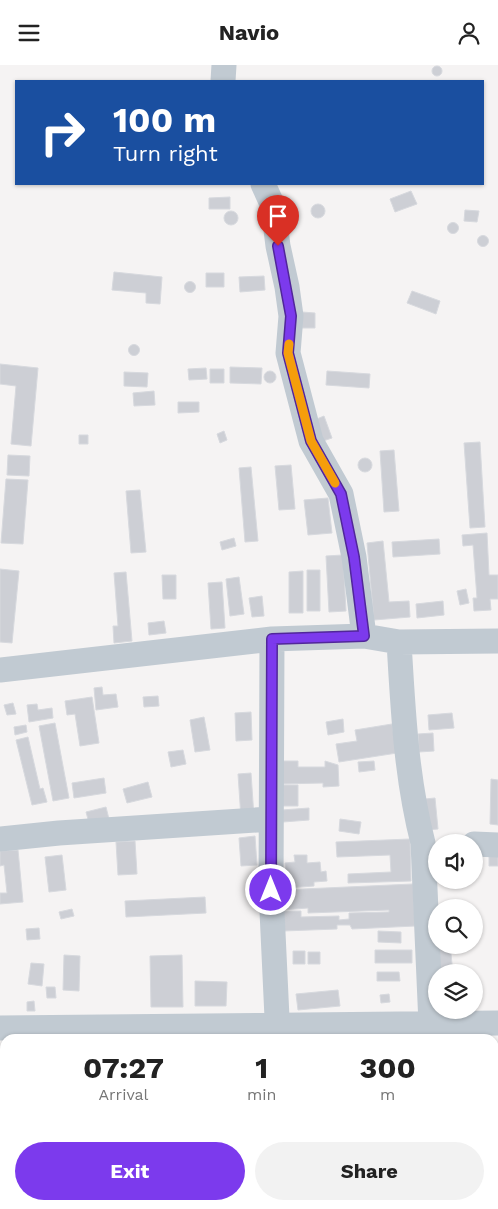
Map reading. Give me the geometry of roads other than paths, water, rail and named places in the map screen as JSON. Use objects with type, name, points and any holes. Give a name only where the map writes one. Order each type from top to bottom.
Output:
[{"type":"street","points":[[223,80],[224,65]]},
{"type":"street","points":[[263,185],[273,206],[278,246],[287,287],[291,316],[288,353],[311,441],[341,494],[354,557],[364,636]]},
{"type":"street","points":[[0,670],[272,639],[364,636],[399,642],[498,641]]},
{"type":"street","points":[[272,639],[270,819],[277,1031]]},
{"type":"street","points":[[399,642],[403,715],[409,768],[416,815],[428,839]]},
{"type":"street","points":[[0,839],[69,832],[270,819]]},
{"type":"street","points":[[483,844],[498,845]]},
{"type":"street","points":[[430,889],[431,1024]]},
{"type":"street","points":[[0,1028],[277,1031],[498,1023]]}]
